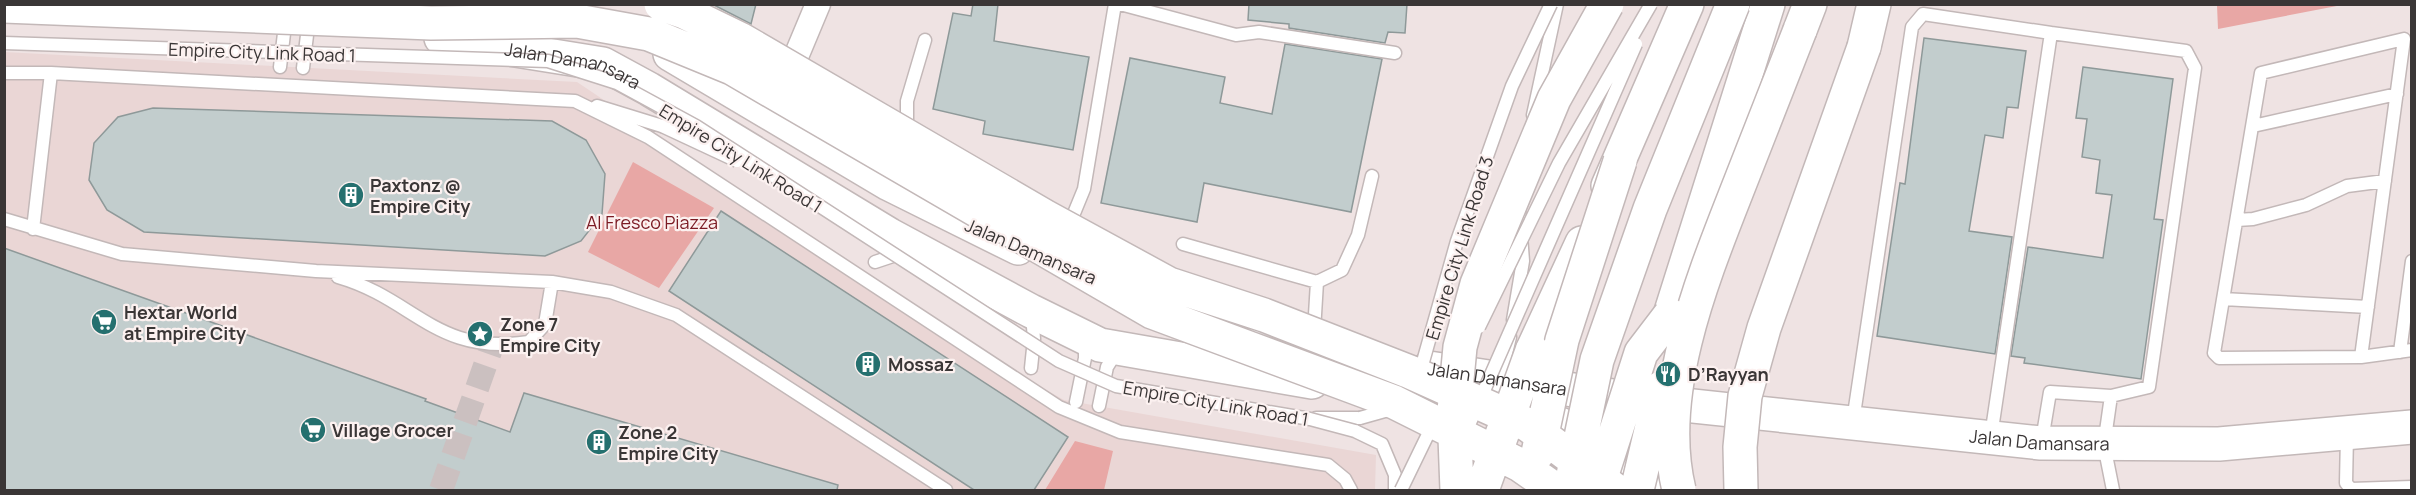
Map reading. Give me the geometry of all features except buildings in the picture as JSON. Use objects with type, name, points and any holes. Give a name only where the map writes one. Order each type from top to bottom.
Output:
[{"type":"main road","name":"Jalan Damansara","points":[[429,4],[486,9],[610,33],[662,49],[772,112],[889,184],[992,237],[1054,263],[1191,312],[1314,347],[1500,380],[1668,403],[1852,425],[2042,444],[2219,444],[2412,427]]},
{"type":"main road","points":[[661,4],[684,12],[740,39],[1046,217],[1169,284],[1264,315],[1410,372],[1528,425],[1615,490]]},
{"type":"main road","points":[[1451,485],[1454,411],[1460,347],[1477,284],[1554,99],[1607,4]]},
{"type":"main road","points":[[1482,490],[1532,351],[1620,161],[1687,4]]},
{"type":"main road","points":[[1570,490],[1597,360],[1650,208],[1733,4]]},
{"type":"main road","points":[[1679,490],[1672,464],[1676,396],[1690,320],[1720,234],[1810,4]]},
{"type":"main road","points":[[1742,490],[1740,447],[1745,396],[1764,328],[1864,47],[1874,4]]},
{"type":"main road","points":[[4,6],[431,23],[578,21],[649,34],[732,68],[1152,312],[1394,402],[1520,465],[1556,490]]},
{"type":"main road","points":[[1637,490],[1665,369],[1670,315],[1766,10]]},
{"type":"main road","name":"Jalan Damansara","points":[[441,38],[603,64],[676,120],[735,157],[1100,345],[1277,375],[1419,405],[1560,424],[1668,403]]},
{"type":"main road","points":[[676,120],[711,78]]},
{"type":"main road","points":[[1531,490],[1562,340],[1620,161]]},
{"type":"main road","points":[[1597,490],[1641,352],[1670,315]]},
{"type":"main road","points":[[1655,490],[1668,403]]},
{"type":"main road","points":[[1560,424],[1594,440],[1624,462],[1648,490]]},
{"type":"street","points":[[124,4],[298,19],[441,38]]},
{"type":"street","points":[[662,49],[670,4]]},
{"type":"street","points":[[772,112],[818,4]]},
{"type":"lane","points":[[1054,263],[1084,189],[1115,4]]},
{"type":"lane","points":[[1120,4],[1236,35],[1259,33],[1395,53]]},
{"type":"lane","name":"Empire City Link Road 3","points":[[1310,419],[1360,418],[1390,411],[1417,384],[1461,230],[1512,86],[1551,4]]},
{"type":"lane","points":[[1500,380],[1506,360],[1523,261],[1519,211],[1537,92],[1557,4]]},
{"type":"lane","points":[[1451,485],[1652,4]]},
{"type":"lane","points":[[1401,490],[1558,163],[1652,4]]},
{"type":"lane","points":[[1852,425],[1912,27],[1923,14],[2186,51],[2195,68],[2149,387],[2111,396],[2050,392],[2042,444]]},
{"type":"lane","points":[[280,67],[298,19]]},
{"type":"lane","points":[[298,19],[303,68]]},
{"type":"lane","points":[[1990,440],[2051,33]]},
{"type":"lane","points":[[2361,357],[2404,39],[2261,73],[2214,353],[2216,357],[2361,357],[2406,351],[2412,261]]},
{"type":"lane","points":[[889,184],[907,140],[907,101],[925,40]]},
{"type":"lane","name":"Empire City Link Road 1","points":[[7,44],[548,61],[617,84],[696,126],[1059,361],[1116,386],[1310,419],[1355,431],[1382,444],[1395,475],[1395,490]]},
{"type":"lane","points":[[4,73],[51,73],[575,101],[676,120],[792,189]]},
{"type":"lane","points":[[33,229],[51,73]]},
{"type":"lane","points":[[2253,126],[2397,94]]},
{"type":"lane","points":[[575,101],[648,137],[1059,406],[1120,432],[1328,465],[1345,479],[1351,490]]},
{"type":"lane","points":[[1183,244],[1317,282],[1342,270],[1358,235],[1372,176]]},
{"type":"lane","points":[[2237,220],[2253,219],[2306,205],[2347,186],[2385,181]]},
{"type":"lane","points":[[4,219],[122,254],[316,271],[552,282],[611,292],[676,315],[946,490]]},
{"type":"lane","points":[[875,262],[915,249]]},
{"type":"lane","points":[[316,271],[365,286],[441,332],[476,344],[492,346],[529,342],[545,324],[552,282]]},
{"type":"lane","points":[[1314,347],[1317,282]]},
{"type":"lane","points":[[2223,298],[2368,308]]},
{"type":"lane","points":[[1030,368],[1034,339],[1031,311]]},
{"type":"lane","points":[[1076,402],[1085,358],[1085,337]]},
{"type":"lane","points":[[1099,406],[1107,368],[1113,355],[1121,348]]},
{"type":"lane","points":[[2111,396],[2104,445],[2113,490]]},
{"type":"lane","points":[[2347,433],[2346,483],[2351,489],[2412,487]]},
{"type":"shaded area","points":[[4,52],[577,82],[983,354],[1064,400],[1376,455],[1375,490],[5,490]]},
{"type":"green space","points":[[2217,4],[2342,5],[2218,29]]},
{"type":"green space","name":"Al Fresco Piazza","points":[[633,162],[714,208],[659,288],[588,252]]},
{"type":"green space","points":[[1075,441],[1113,451],[1104,490],[1045,490]]},
{"type":"tunnel","points":[[441,490],[492,346]]},
{"type":"place","name":"Paxtonz @ Empire City","points":[[351,195]]},
{"type":"place","name":"Hextar World at Empire City","points":[[104,322]]},
{"type":"place","name":"Zone 7 Empire City","points":[[480,334]]},
{"type":"place","name":"Mossaz","points":[[868,364]]},
{"type":"place","name":"D’Rayyan","points":[[1668,374]]},
{"type":"place","name":"Village Grocer","points":[[313,430]]},
{"type":"place","name":"Zone 2 Empire City","points":[[599,442]]}]
